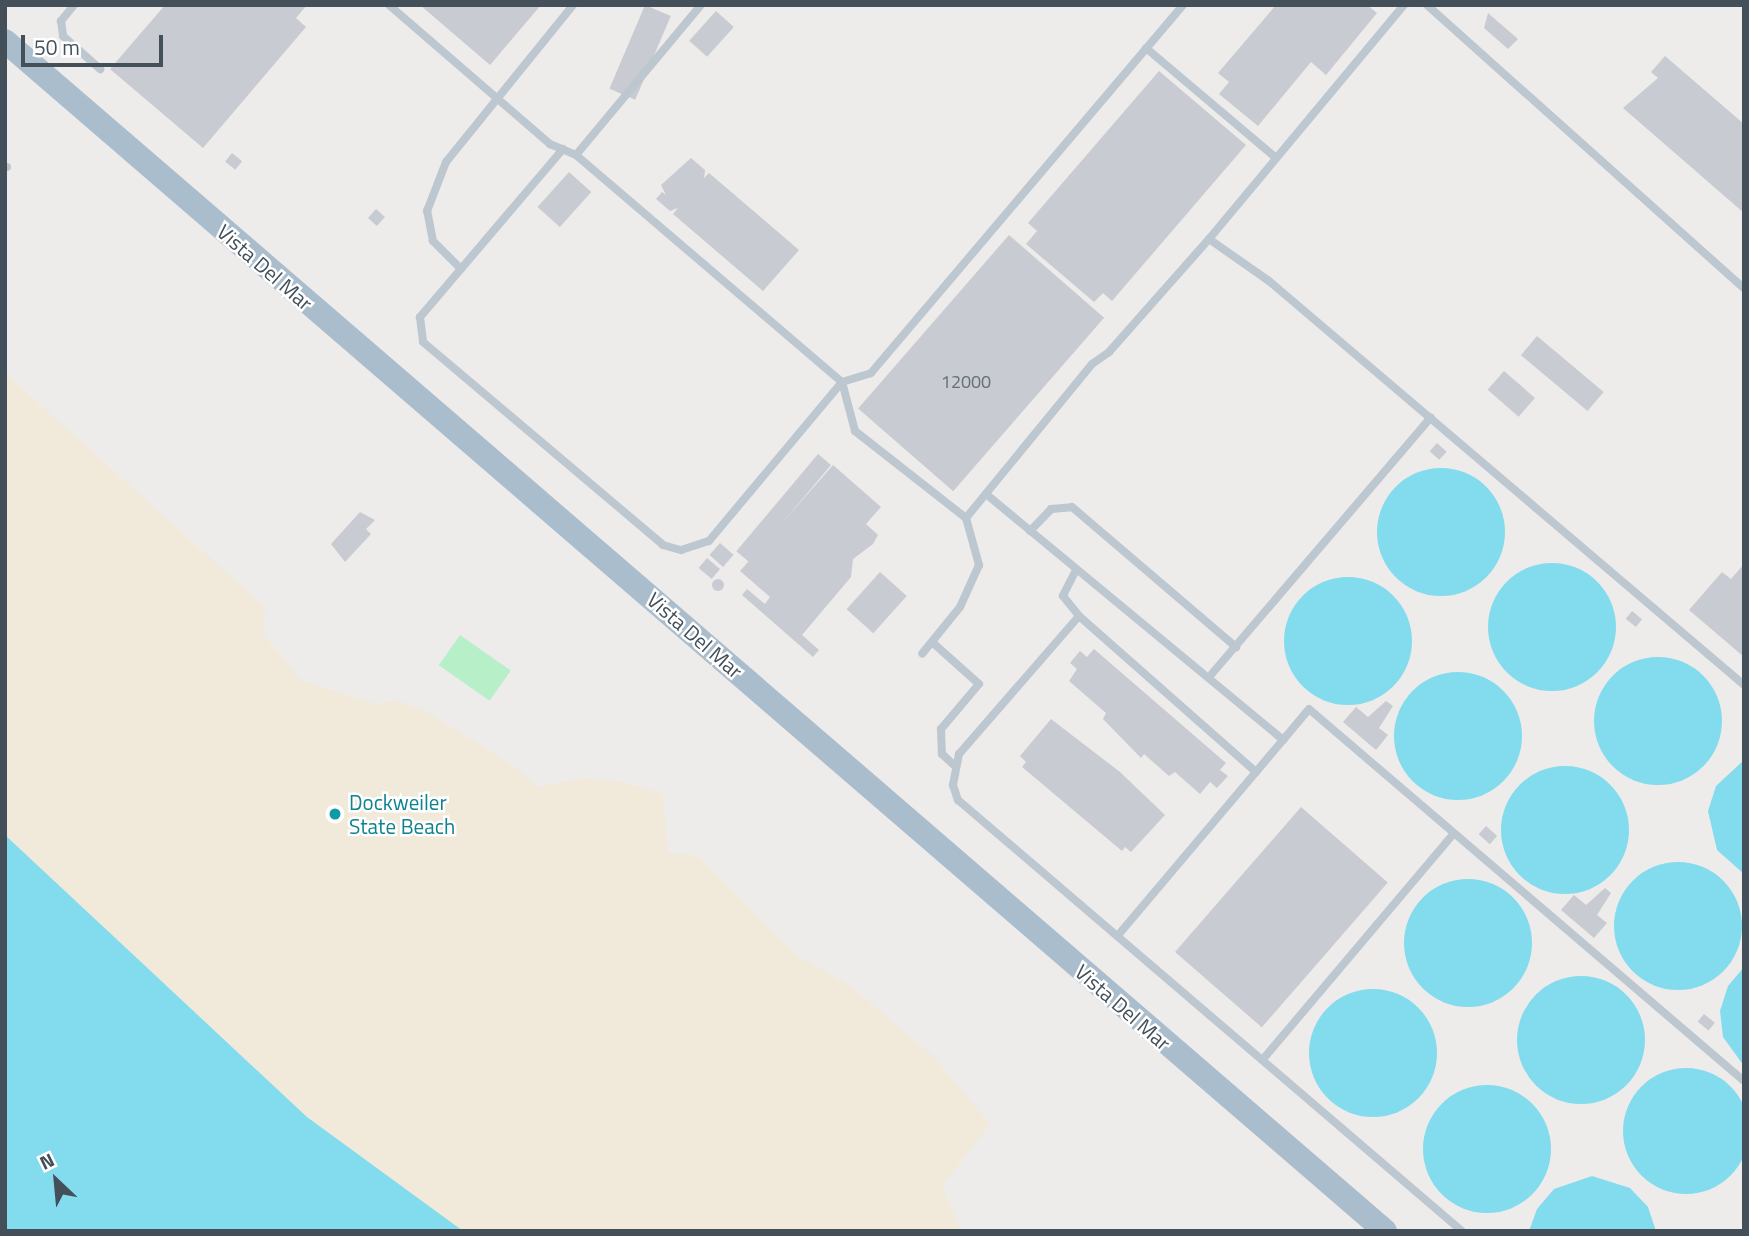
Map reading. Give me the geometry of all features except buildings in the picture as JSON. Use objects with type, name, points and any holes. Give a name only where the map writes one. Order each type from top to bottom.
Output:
[{"type":"main road","name":"Vista Del Mar","points":[[5,41],[1385,1231]]},
{"type":"lane","points":[[74,5],[61,21],[63,36],[100,69]]},
{"type":"lane","points":[[389,5],[495,96],[563,149],[576,155],[842,382],[855,431],[967,518],[979,565],[960,607],[922,654]]},
{"type":"lane","points":[[461,269],[433,241],[427,211],[446,162],[495,96],[573,5]]},
{"type":"lane","points":[[576,155],[701,5]]},
{"type":"lane","points":[[563,149],[420,317],[423,342],[663,545],[681,550],[709,541],[842,382],[871,373],[1183,5]]},
{"type":"lane","points":[[967,518],[1092,364],[1109,352],[1209,239],[1404,5]]},
{"type":"lane","points":[[1427,5],[1744,288]]},
{"type":"lane","points":[[1146,48],[1276,158]]},
{"type":"lane","points":[[1209,239],[1269,281],[1744,685]]},
{"type":"lane","points":[[1210,676],[1431,417]]},
{"type":"lane","points":[[986,494],[1076,570],[1210,676],[1283,740]]},
{"type":"lane","points":[[1030,531],[1051,509],[1072,507],[1236,647]]},
{"type":"lane","points":[[1076,570],[1063,596],[1079,616],[1256,772]]},
{"type":"lane","points":[[954,765],[1079,616]]},
{"type":"lane","points":[[932,642],[979,684],[941,729],[942,754],[954,765],[958,800],[1120,933],[1462,1231]]},
{"type":"lane","points":[[1120,933],[1309,709],[1744,1081]]},
{"type":"lane","points":[[1264,1058],[1453,834]]},
{"type":"green space","points":[[460,635],[511,671],[490,701],[439,665]]},
{"type":"sand","name":"Dockweiler State Beach","points":[[5,373],[265,607],[264,635],[301,680],[376,704],[396,700],[426,711],[517,768],[538,787],[584,778],[624,782],[663,794],[668,853],[698,856],[795,954],[852,987],[933,1056],[990,1124],[942,1186],[961,1231],[463,1231],[307,1117],[5,835]]},
{"type":"water","points":[[1441,468],[1465,473],[1486,487],[1500,508],[1505,532],[1500,556],[1486,577],[1465,591],[1441,596],[1417,591],[1396,577],[1382,556],[1377,532],[1382,508],[1396,487],[1417,473]]},
{"type":"water","points":[[1552,563],[1576,568],[1597,582],[1611,603],[1616,627],[1611,651],[1597,672],[1576,686],[1552,691],[1528,686],[1507,672],[1493,651],[1488,627],[1493,603],[1507,582],[1528,568]]},
{"type":"water","points":[[1348,577],[1372,582],[1393,596],[1407,617],[1412,641],[1407,665],[1393,686],[1372,700],[1348,705],[1324,700],[1303,686],[1289,665],[1284,641],[1289,617],[1303,596],[1324,582]]},
{"type":"water","points":[[1658,657],[1682,662],[1703,676],[1717,697],[1722,721],[1717,745],[1703,766],[1682,780],[1658,785],[1634,780],[1613,766],[1599,745],[1594,721],[1599,697],[1613,676],[1634,662]]},
{"type":"water","points":[[1458,672],[1482,677],[1503,691],[1517,712],[1522,736],[1517,760],[1503,781],[1482,795],[1458,800],[1434,795],[1413,781],[1399,760],[1394,736],[1399,712],[1413,691],[1434,677]]},
{"type":"water","points":[[1744,760],[1744,874],[1717,850],[1708,811],[1716,786]]},
{"type":"water","points":[[1565,766],[1589,771],[1610,785],[1624,806],[1629,830],[1624,854],[1610,875],[1589,889],[1565,894],[1541,889],[1520,875],[1506,854],[1501,830],[1506,806],[1520,785],[1541,771]]},
{"type":"water","points":[[5,835],[307,1117],[463,1231],[5,1231]]},
{"type":"water","points":[[1678,862],[1702,867],[1723,881],[1737,902],[1742,926],[1737,950],[1723,971],[1702,985],[1678,990],[1654,985],[1633,971],[1619,950],[1614,926],[1619,902],[1633,881],[1654,867]]},
{"type":"water","points":[[1468,879],[1492,884],[1513,898],[1527,919],[1532,943],[1527,967],[1513,988],[1492,1002],[1468,1007],[1444,1002],[1423,988],[1409,967],[1404,943],[1409,919],[1423,898],[1444,884]]},
{"type":"water","points":[[1744,967],[1744,1066],[1723,1037],[1720,1011],[1728,986]]},
{"type":"water","points":[[1581,976],[1605,981],[1626,995],[1640,1016],[1645,1040],[1640,1064],[1626,1085],[1605,1099],[1581,1104],[1557,1099],[1536,1085],[1522,1064],[1517,1040],[1522,1016],[1536,995],[1557,981]]},
{"type":"water","points":[[1373,989],[1397,994],[1418,1008],[1432,1029],[1437,1053],[1432,1077],[1418,1098],[1397,1112],[1373,1117],[1349,1112],[1328,1098],[1314,1077],[1309,1053],[1314,1029],[1328,1008],[1349,994]]},
{"type":"water","points":[[1686,1068],[1710,1073],[1731,1086],[1744,1107],[1749,1131],[1744,1155],[1731,1176],[1710,1189],[1686,1194],[1662,1189],[1641,1176],[1628,1155],[1623,1131],[1628,1107],[1641,1086],[1662,1073]]},
{"type":"water","points":[[1487,1085],[1511,1090],[1532,1104],[1546,1125],[1551,1149],[1546,1173],[1532,1194],[1511,1208],[1487,1213],[1463,1208],[1442,1194],[1428,1173],[1423,1149],[1428,1125],[1442,1104],[1463,1090]]},
{"type":"water","points":[[1592,1176],[1630,1188],[1648,1207],[1656,1231],[1529,1231],[1537,1209],[1554,1189]]},
{"type":"place","name":"Dockweiler State Beach","points":[[335,814]]}]
